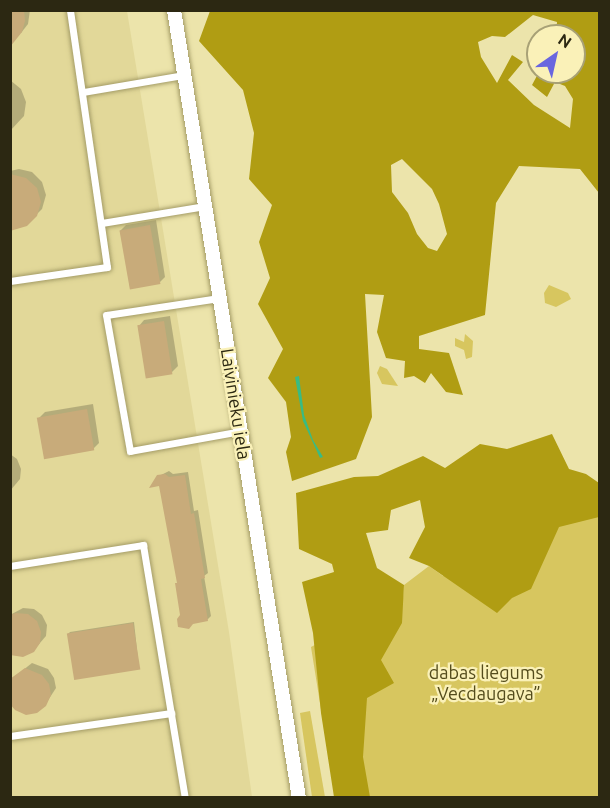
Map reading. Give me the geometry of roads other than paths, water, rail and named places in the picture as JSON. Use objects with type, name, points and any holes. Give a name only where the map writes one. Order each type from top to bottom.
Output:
[{"type":"street","name":"Laivinieku iela","points":[[174,10],[299,798]]},
{"type":"lane","points":[[10,281],[107,267],[70,10]]},
{"type":"lane","points":[[83,92],[184,75]]},
{"type":"lane","points":[[102,223],[205,206]]},
{"type":"lane","points":[[219,298],[106,315],[130,451],[241,431]]},
{"type":"lane","points":[[10,566],[143,545],[184,798]]},
{"type":"lane","points":[[10,736],[171,713]]},
{"type":"park label","name":"dabas liegums „Vecdaugava”","points":[[486,683]]}]
